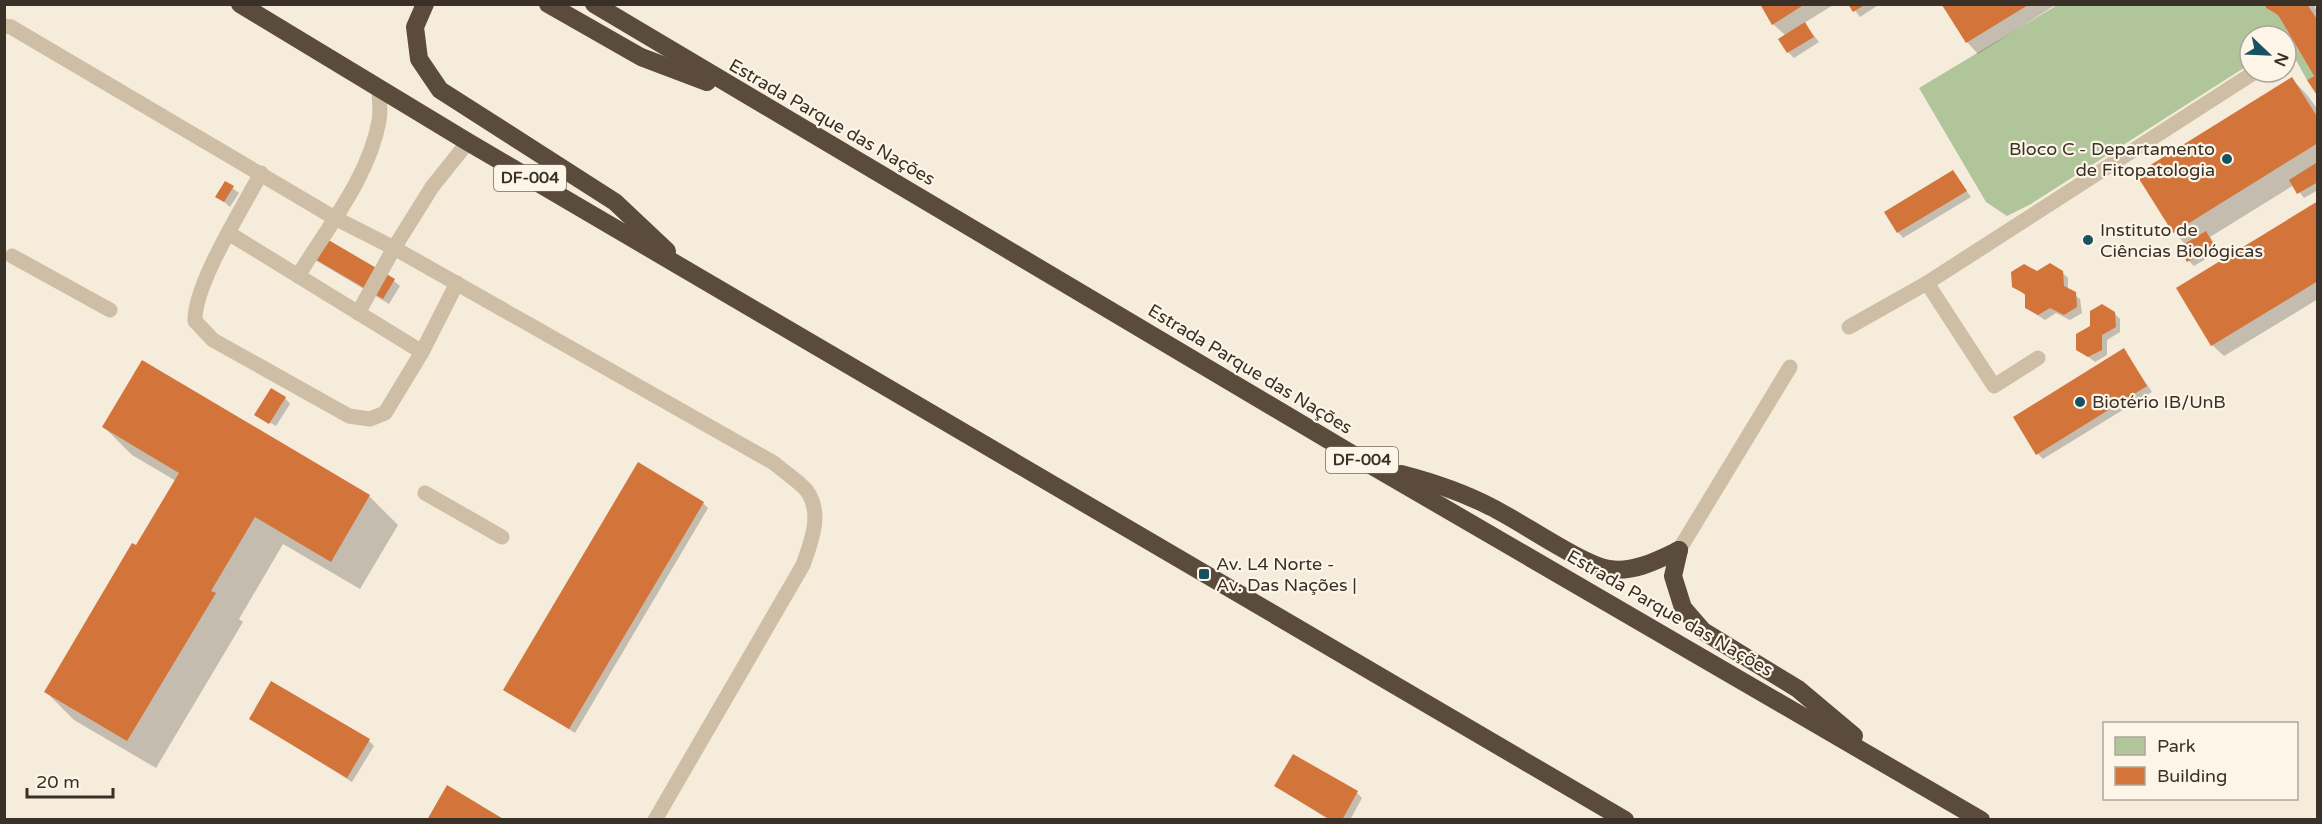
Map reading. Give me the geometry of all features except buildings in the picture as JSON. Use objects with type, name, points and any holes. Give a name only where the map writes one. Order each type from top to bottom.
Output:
[{"type":"highway","name":"DF-004","points":[[240,4],[468,142],[1624,819]]},
{"type":"highway","points":[[425,4],[415,27],[419,59],[440,90],[615,202],[644,227],[682,266]]},
{"type":"highway","points":[[548,4],[641,57],[746,96]]},
{"type":"highway","name":"Estrada Parque das Nações","points":[[594,4],[1374,467],[1981,819]]},
{"type":"highway","points":[[1374,467],[1443,485],[1491,506],[1588,561],[1608,569],[1627,569],[1650,564],[1679,550]]},
{"type":"highway","points":[[1679,550],[1673,576],[1683,608],[1703,631],[1798,689],[1829,712],[1878,758]]},
{"type":"lane","points":[[4,26],[11,27],[333,217],[457,283],[774,463],[807,492],[813,508],[816,530],[803,565],[655,819]]},
{"type":"lane","points":[[1849,327],[1927,283],[2238,83]]},
{"type":"lane","points":[[298,276],[351,191],[370,150],[379,120],[379,88]]},
{"type":"lane","points":[[358,313],[394,248],[432,187],[468,142]]},
{"type":"lane","points":[[261,173],[194,308],[195,321],[213,340],[349,416],[370,419],[385,413],[422,352],[457,283]]},
{"type":"lane","points":[[230,234],[422,352]]},
{"type":"lane","points":[[12,256],[110,310]]},
{"type":"lane","points":[[1927,283],[1994,386],[2038,358]]},
{"type":"lane","points":[[1679,550],[1790,367]]},
{"type":"lane","points":[[425,493],[502,537]]},
{"type":"green space","points":[[2059,4],[2266,5],[2266,8],[2278,15],[2283,24],[2238,24],[2238,72],[2031,204],[2007,216],[1986,202],[1919,88]]},
{"type":"green space","points":[[2298,49],[2314,76],[2307,80],[2298,64]]},
{"type":"place","name":"Bloco C - Departamento de Fitopatologia","points":[[2227,159]]},
{"type":"place","name":"Instituto de Ciências Biológicas","points":[[2088,240]]},
{"type":"place","name":"Biotério IB/UnB","points":[[2080,402]]},
{"type":"place","name":"Av. L4 Norte - Av. Das Nações |","points":[[1204,574]]}]
